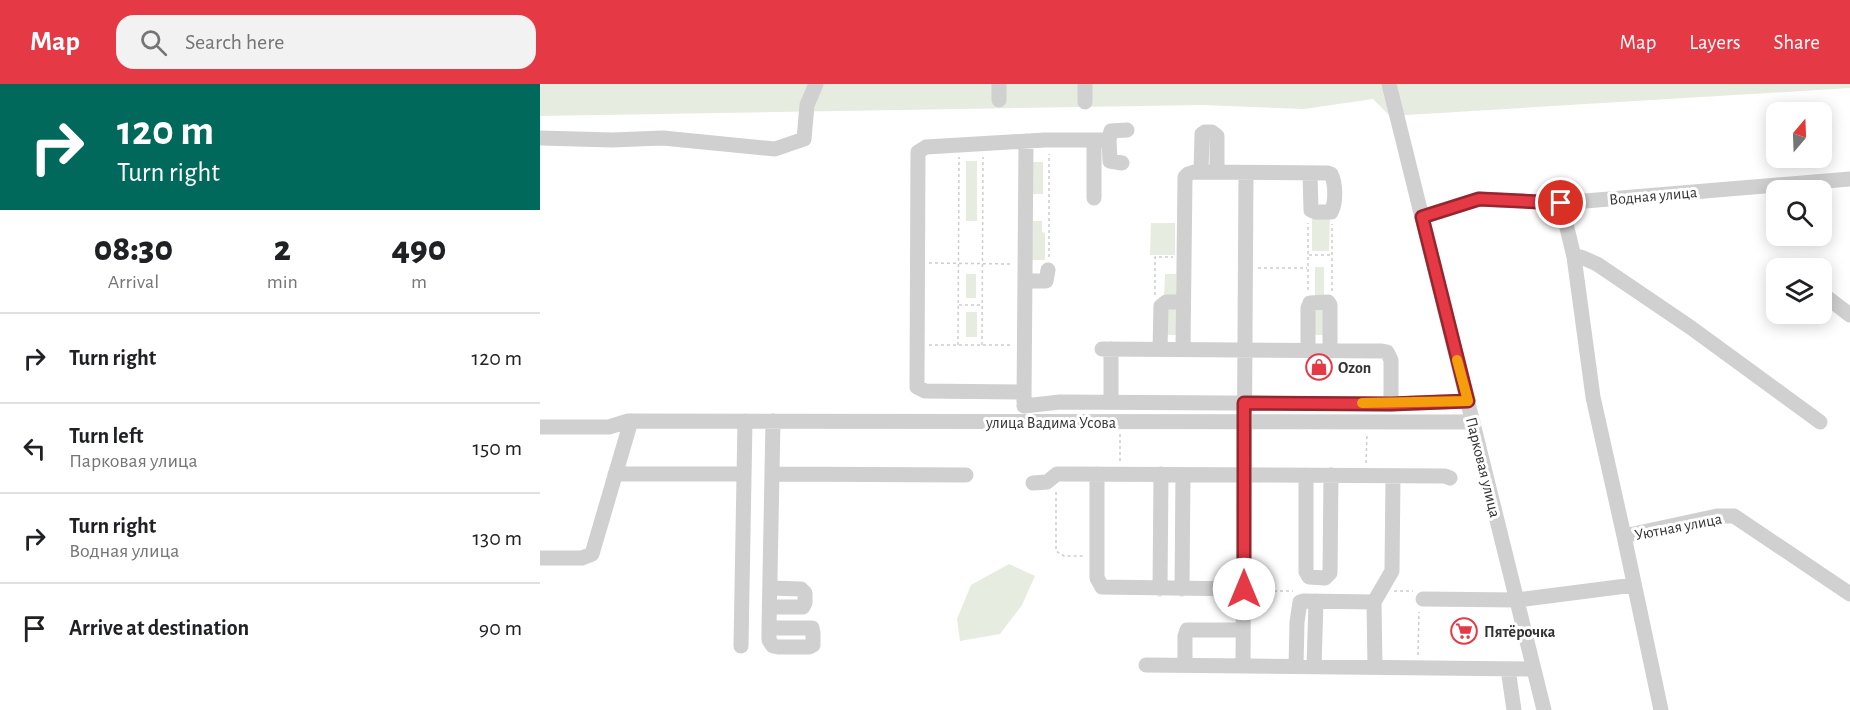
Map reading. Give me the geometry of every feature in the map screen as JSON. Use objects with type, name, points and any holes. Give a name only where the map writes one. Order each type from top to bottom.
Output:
[{"type":"street","points":[[540,138],[612,140],[663,138],[775,149],[804,139],[807,105],[816,84]]},
{"type":"street","points":[[999,84],[999,100]]},
{"type":"street","points":[[1085,84],[1085,102]]},
{"type":"street","name":"Парковая улица","points":[[1389,84],[1544,710]]},
{"type":"street","points":[[1094,198],[1102,140],[1111,130],[1127,130]]},
{"type":"street","points":[[1201,172],[1201,136],[1203,132],[1212,132],[1217,136],[1217,172]]},
{"type":"street","points":[[1102,140],[1026,141],[921,148],[917,156],[916,345],[916,383],[920,390],[1060,402],[1391,404],[1468,401]]},
{"type":"street","points":[[1102,140],[1110,161],[1122,163]]},
{"type":"street","points":[[1024,422],[1026,141]]},
{"type":"street","points":[[1183,349],[1184,182],[1188,174],[1201,172],[1328,173],[1333,177],[1334,207],[1331,212],[1311,210],[1310,173]]},
{"type":"street","points":[[1243,666],[1246,172]]},
{"type":"street","name":"Водная улица","points":[[1422,217],[1479,199],[1561,203],[1850,179]]},
{"type":"street","points":[[1561,203],[1575,257],[1593,397],[1624,536]]},
{"type":"street","points":[[1575,257],[1581,257],[1597,264],[1690,327],[1820,422]]},
{"type":"street","points":[[1025,281],[1046,281],[1048,270]]},
{"type":"street","points":[[1832,301],[1850,315]]},
{"type":"street","points":[[1160,349],[1161,306],[1166,302],[1183,302]]},
{"type":"street","points":[[1308,350],[1310,303],[1328,303],[1330,350]]},
{"type":"street","points":[[1111,402],[1107,349],[1330,350],[1387,352],[1391,360],[1391,404]]},
{"type":"street","points":[[540,558],[582,558],[592,554],[629,421]]},
{"type":"street","name":"улица Вадима Усова","points":[[540,427],[609,427],[629,421],[1473,422]]},
{"type":"street","points":[[741,646],[745,421]]},
{"type":"street","points":[[770,628],[773,421]]},
{"type":"street","points":[[615,474],[744,474]]},
{"type":"street","points":[[772,474],[966,475]]},
{"type":"street","points":[[1032,483],[1047,482],[1062,474],[1445,476],[1450,478]]},
{"type":"street","points":[[1097,474],[1097,579],[1102,587],[1244,589]]},
{"type":"street","points":[[1160,589],[1161,474]]},
{"type":"street","points":[[1182,589],[1183,475]]},
{"type":"street","points":[[1306,475],[1306,572],[1313,578],[1328,577],[1330,573],[1331,476]]},
{"type":"street","points":[[1375,667],[1374,602],[1392,571],[1393,476]]},
{"type":"street","name":"Уютная улица","points":[[1661,710],[1624,536],[1717,516],[1734,516],[1850,594]]},
{"type":"street","points":[[1421,605],[1517,600],[1634,585]]},
{"type":"street","points":[[770,588],[801,589],[805,593],[803,607],[770,607]]},
{"type":"street","points":[[1296,666],[1298,606],[1303,601],[1374,602]]},
{"type":"street","points":[[1314,667],[1316,601]]},
{"type":"street","points":[[1185,665],[1185,636],[1188,630],[1243,630]]},
{"type":"street","points":[[1146,665],[1533,669]]},
{"type":"street","points":[[1508,669],[1514,710]]},
{"type":"path","points":[[982,345],[983,144]]},
{"type":"path","points":[[958,345],[959,145]]},
{"type":"path","points":[[1310,303],[1308,298],[1308,217],[1311,210]]},
{"type":"path","points":[[1328,303],[1332,298],[1331,212]]},
{"type":"path","points":[[1308,255],[1332,255]]},
{"type":"path","points":[[1161,306],[1155,298],[1155,257],[1184,257]]},
{"type":"path","points":[[1245,268],[1308,268]]},
{"type":"path","points":[[958,305],[982,305]]},
{"type":"path","points":[[916,345],[1025,345]]},
{"type":"path","points":[[1120,422],[1120,474]]},
{"type":"path","points":[[1366,476],[1367,423]]},
{"type":"path","points":[[1056,476],[1056,551],[1064,556],[1097,556]]},
{"type":"path","points":[[1418,668],[1421,605]]},
{"type":"shaded area","points":[[540,84],[1850,84],[1850,88],[1390,116],[1373,99],[1304,109],[1202,105],[540,116]]},
{"type":"shaded area","points":[[966,161],[977,161],[977,221],[966,221]]},
{"type":"shaded area","points":[[1033,162],[1043,162],[1043,194],[1033,194]]},
{"type":"shaded area","points":[[1312,217],[1330,217],[1329,251],[1312,251]]},
{"type":"shaded area","points":[[1033,221],[1042,221],[1042,232],[1045,233],[1045,260],[1031,260]]},
{"type":"shaded area","points":[[1151,223],[1175,223],[1175,255],[1150,255]]},
{"type":"shaded area","points":[[1315,267],[1324,267],[1324,299],[1315,298]]},
{"type":"shaded area","points":[[966,274],[976,274],[976,298],[966,298]]},
{"type":"shaded area","points":[[1165,274],[1176,274],[1176,298],[1164,298]]},
{"type":"shaded area","points":[[1164,308],[1176,308],[1176,335],[1164,335]]},
{"type":"shaded area","points":[[1313,308],[1325,308],[1324,335],[1313,335]]},
{"type":"shaded area","points":[[966,312],[977,312],[977,337],[966,337]]},
{"type":"shaded area","points":[[1009,564],[1035,576],[1022,605],[1000,634],[960,641],[957,619],[971,585]]},
{"type":"slow traffic","points":[[1362,403],[1468,401],[1457,360]]},
{"type":"place","name":"Ozon","points":[[1319,367]]},
{"type":"place","name":"Пятёрочка","points":[[1464,631]]},
{"type":"route","points":[[1244,589],[1244,403],[1391,404],[1468,401],[1422,217],[1479,199],[1561,203]]}]
